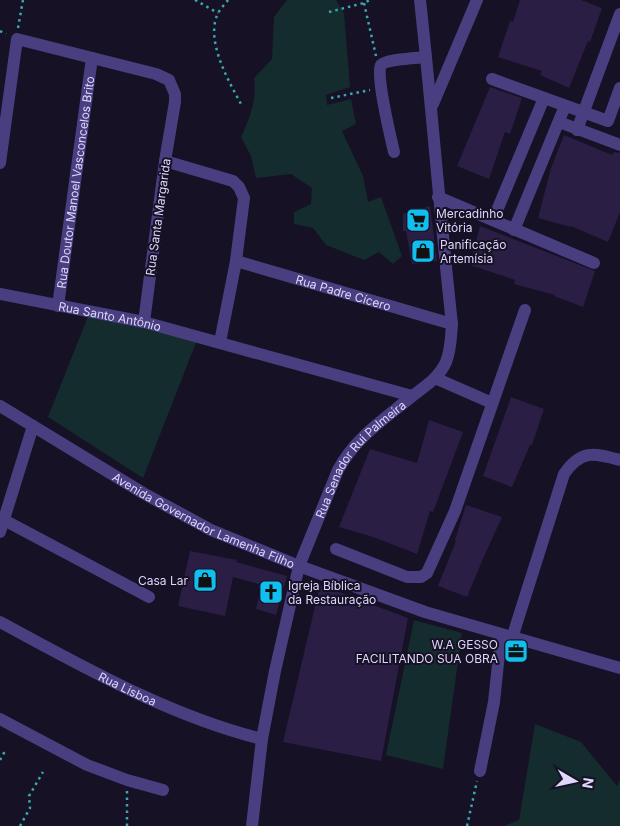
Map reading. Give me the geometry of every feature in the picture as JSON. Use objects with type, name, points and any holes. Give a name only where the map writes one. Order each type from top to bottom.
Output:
[{"type":"street","name":"Rua Senador Rui Palmeira","points":[[252,826],[262,739],[275,670],[299,566],[334,478],[345,456],[357,441],[412,396],[441,380],[451,341],[452,324],[438,196],[432,106],[420,0]]},
{"type":"street","name":"Rua Senador Rui Palmeira","points":[[432,106],[477,0]]},
{"type":"street","points":[[578,130],[620,14]]},
{"type":"street","name":"Rua Santa Margarida","points":[[17,39],[164,76],[169,80],[175,94],[144,322]]},
{"type":"street","points":[[0,163],[17,39]]},
{"type":"street","points":[[394,152],[379,70],[382,64],[386,62],[426,57]]},
{"type":"street","name":"Rua Doutor Manoel Vasconcelos Brito","points":[[58,306],[92,58]]},
{"type":"street","points":[[492,78],[608,121]]},
{"type":"street","points":[[602,139],[620,88]]},
{"type":"street","points":[[493,220],[544,98]]},
{"type":"street","points":[[514,230],[565,106]]},
{"type":"street","points":[[558,122],[620,145]]},
{"type":"street","points":[[165,161],[232,181],[243,192],[244,198],[236,261],[220,342]]},
{"type":"street","points":[[438,196],[594,263]]},
{"type":"street","name":"Rua Padre Cícero","points":[[236,261],[452,324]]},
{"type":"street","name":"Rua Santo Antônio","points":[[0,294],[144,322],[412,396]]},
{"type":"street","points":[[336,549],[407,577],[421,577],[427,573],[455,511],[525,310]]},
{"type":"street","points":[[441,380],[492,403]]},
{"type":"street","name":"Avenida Governador Lamenha Filho","points":[[0,406],[143,492],[211,530],[299,566],[425,612],[620,668]]},
{"type":"street","points":[[33,426],[2,526],[149,597]]},
{"type":"street","points":[[480,771],[507,636],[564,474],[571,464],[582,456],[594,454],[620,460]]},
{"type":"street","name":"Rua Lisboa","points":[[0,622],[108,680],[156,702],[229,731],[262,739]]},
{"type":"street","points":[[0,719],[87,765],[127,780],[163,790]]},
{"type":"path","points":[[17,39],[22,0]]},
{"type":"path","points":[[195,0],[218,13]]},
{"type":"path","points":[[228,0],[218,13],[214,36],[224,70],[241,104]]},
{"type":"path","points":[[329,12],[364,4],[370,0]]},
{"type":"path","points":[[364,4],[379,70]]},
{"type":"path","points":[[330,98],[381,88]]},
{"type":"path","points":[[0,760],[5,751]]},
{"type":"path","points":[[467,826],[480,771]]},
{"type":"path","points":[[20,826],[30,808],[29,796],[43,772]]},
{"type":"path","points":[[127,780],[127,826]]},
{"type":"green space","points":[[287,0],[336,0],[344,13],[350,87],[326,95],[327,105],[351,99],[356,124],[342,131],[363,176],[368,202],[381,197],[402,256],[393,264],[379,252],[364,260],[326,245],[313,228],[294,224],[294,212],[311,204],[312,188],[291,174],[256,178],[251,156],[241,137],[252,108],[255,86],[254,78],[272,59],[274,17]]},
{"type":"green space","points":[[89,314],[197,340],[143,478],[48,417]]},
{"type":"green space","points":[[414,620],[462,633],[443,769],[386,755]]},
{"type":"green space","points":[[535,724],[581,742],[617,786],[620,780],[620,826],[504,826],[519,820]]},
{"type":"building","points":[[520,0],[581,0],[602,8],[590,42],[588,41],[569,88],[540,75],[542,71],[498,57],[510,21],[513,22]]},
{"type":"building","points":[[490,87],[522,98],[510,134],[505,132],[489,179],[457,166]]},
{"type":"building","points":[[564,135],[612,155],[614,152],[620,153],[620,212],[608,242],[571,226],[538,218],[551,168]]},
{"type":"building","points":[[430,206],[437,261],[412,264],[406,231],[403,231],[403,214]]},
{"type":"building","points":[[480,226],[595,271],[583,307],[555,295],[514,284],[515,280],[470,265]]},
{"type":"building","points":[[511,397],[544,409],[532,445],[530,445],[512,487],[483,476]]},
{"type":"building","points":[[429,420],[463,432],[433,512],[430,511],[417,554],[373,537],[339,527],[370,449],[417,463]]},
{"type":"building","points":[[466,505],[502,517],[467,597],[438,586],[456,541]]},
{"type":"building","points":[[190,551],[237,560],[236,562],[287,576],[276,615],[256,609],[262,585],[233,577],[225,616],[178,606]]},
{"type":"building","points":[[320,585],[408,618],[381,761],[283,742]]},
{"type":"place","name":"Mercadinho Vitória","points":[[418,220]]},
{"type":"place","name":"Panificação Artemísia","points":[[423,251]]},
{"type":"place","name":"Casa Lar","points":[[205,580]]},
{"type":"place","name":"Igreja Bíblica da Restauração","points":[[271,592]]},
{"type":"place","name":"W.A GESSO FACILITANDO SUA OBRA","points":[[516,651]]}]
